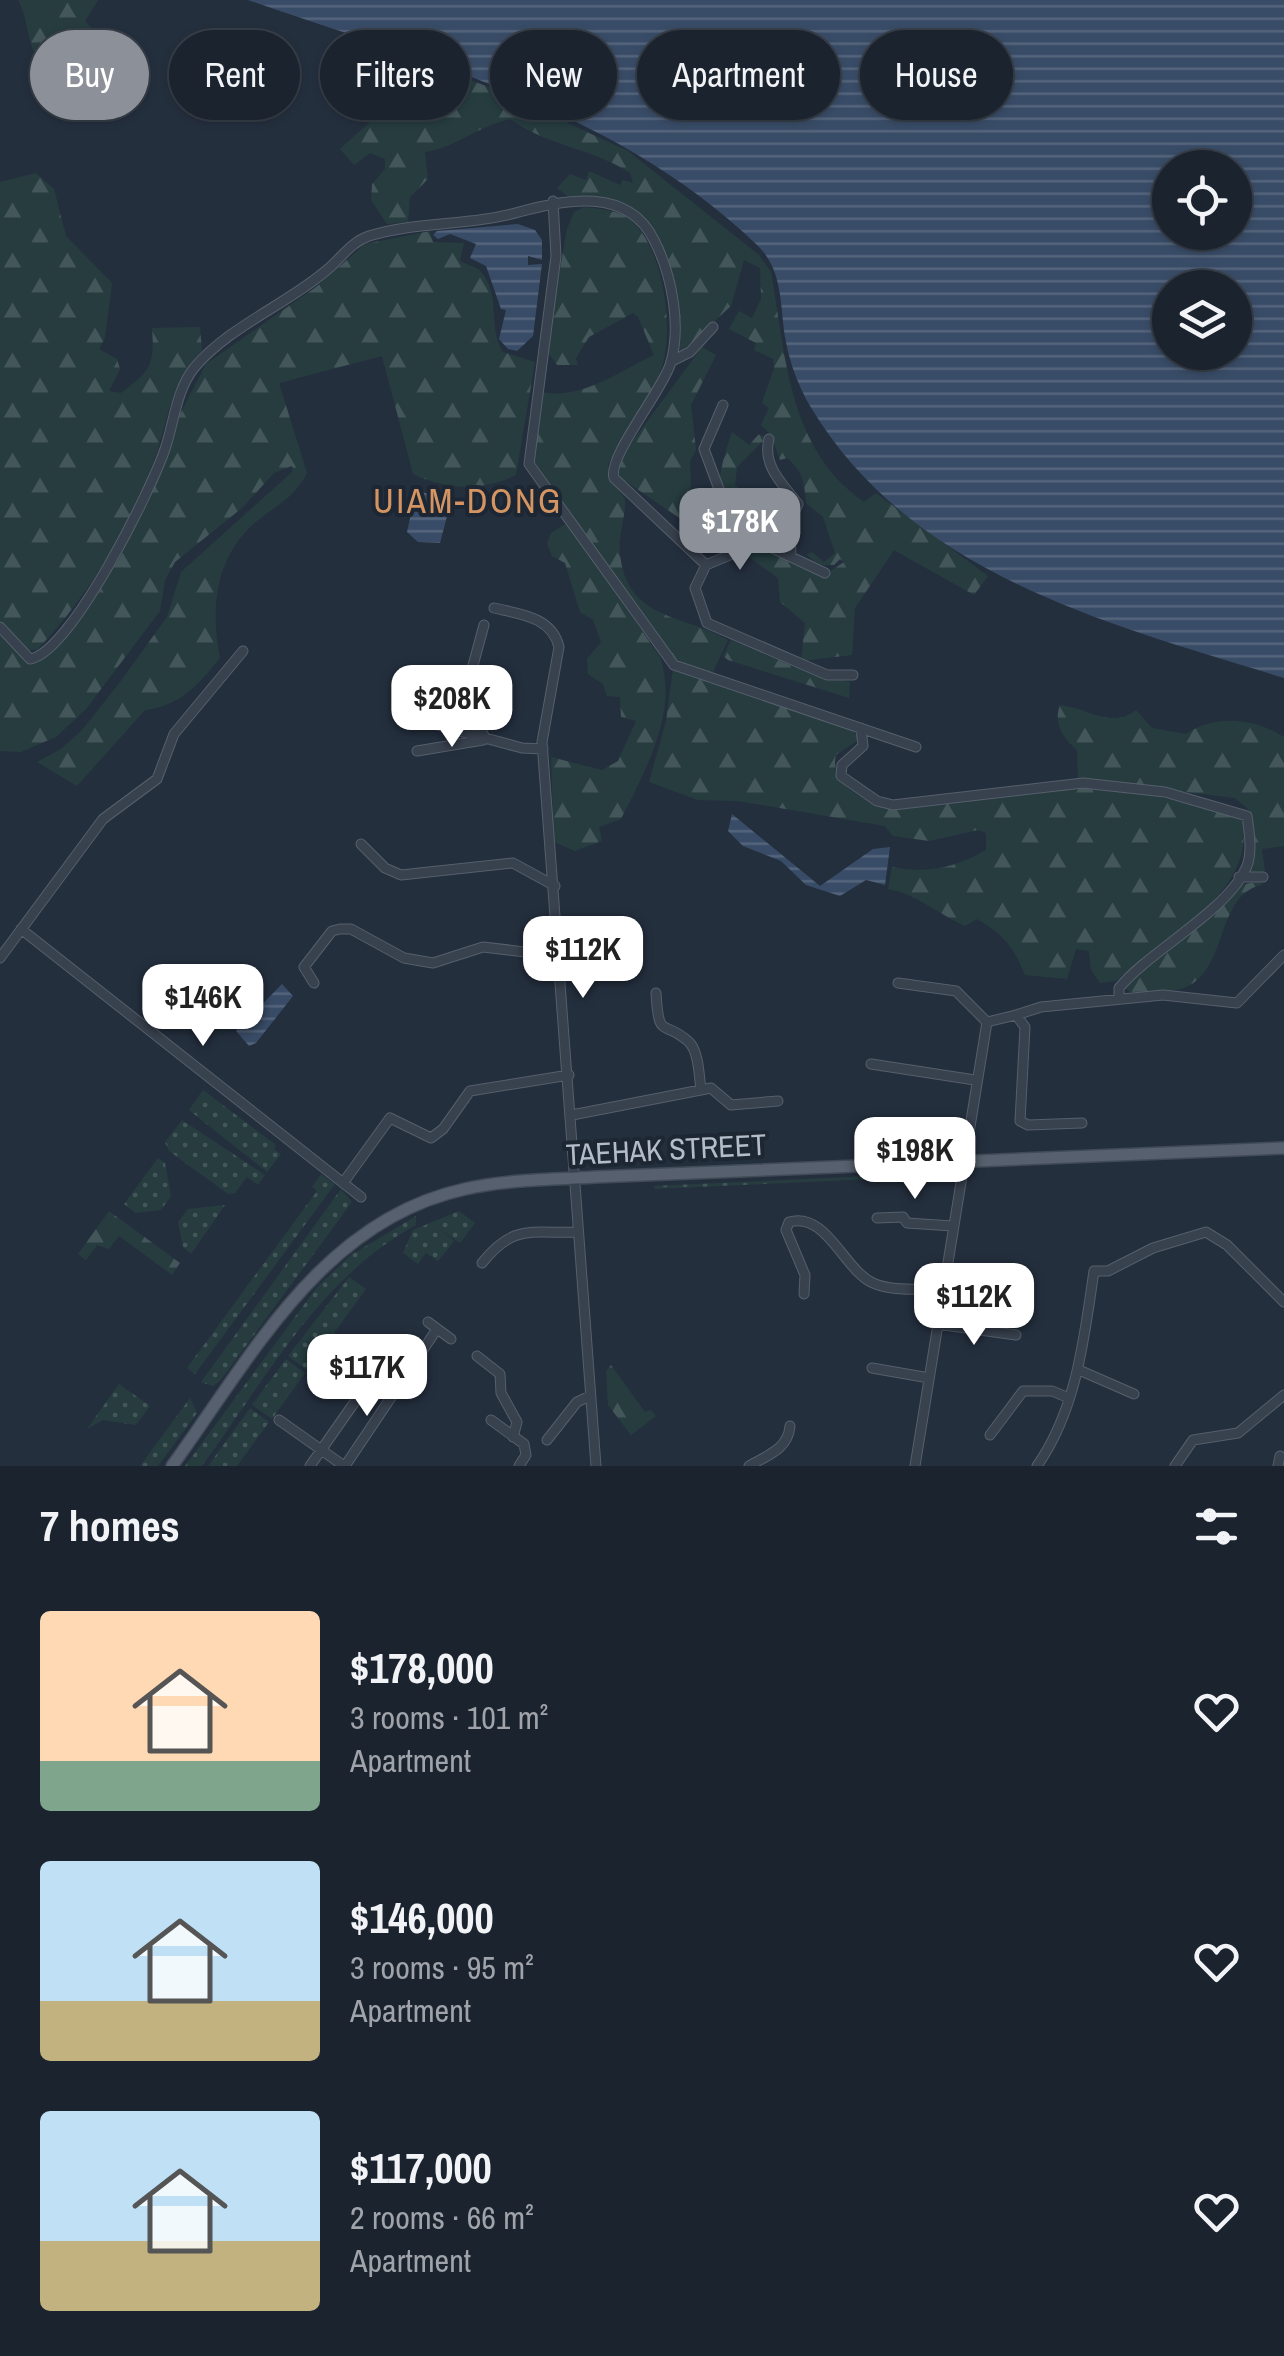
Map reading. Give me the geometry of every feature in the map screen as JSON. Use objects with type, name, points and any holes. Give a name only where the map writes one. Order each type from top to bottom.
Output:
[{"type":"main road","name":"TAEHAK STREET","points":[[172,1466],[310,1278],[366,1230],[418,1203],[465,1189],[574,1179],[1284,1148]]},
{"type":"street","points":[[553,201],[556,256],[529,464],[674,665],[916,747]]},
{"type":"street","points":[[0,628],[22,655],[39,658],[96,589],[165,448],[188,379],[218,346],[308,286],[357,240],[502,217],[553,201],[613,203],[649,230],[672,297],[672,362],[612,473],[706,566]]},
{"type":"street","points":[[672,362],[690,352],[713,327]]},
{"type":"street","points":[[724,405],[704,452],[719,489],[718,516],[747,537],[825,573]]},
{"type":"street","points":[[769,440],[769,466],[798,504],[790,522],[791,557]]},
{"type":"street","points":[[747,537],[728,558],[706,566],[695,588],[707,623],[828,676],[853,675]]},
{"type":"street","points":[[494,608],[531,616],[557,638],[543,750],[596,1466]]},
{"type":"street","points":[[484,625],[472,670],[486,682],[478,726],[486,739]]},
{"type":"street","points":[[0,958],[103,819],[157,778],[174,734],[243,651]]},
{"type":"street","points":[[430,723],[543,750]]},
{"type":"street","points":[[861,728],[863,746],[842,765],[841,776],[878,801],[912,805],[954,796],[1083,783],[1180,795],[1247,816],[1248,864],[1239,877],[1188,930],[1136,967],[1118,988],[1119,998]]},
{"type":"street","points":[[417,752],[486,739]]},
{"type":"street","points":[[361,844],[385,868],[401,875],[513,863],[555,886]]},
{"type":"street","points":[[1239,877],[1264,877]]},
{"type":"street","points":[[21,929],[361,1197]]},
{"type":"street","points":[[314,982],[304,967],[332,931],[340,929],[351,929],[404,958],[433,963],[484,948],[560,956]]},
{"type":"street","points":[[987,1022],[1041,1007],[1163,994],[1237,1003],[1284,955]]},
{"type":"street","points":[[898,984],[956,990],[987,1022]]},
{"type":"street","points":[[656,994],[658,1023],[664,1031],[687,1040],[694,1050],[701,1090]]},
{"type":"street","points":[[1016,1015],[1025,1027],[1020,1121],[1028,1125],[1082,1123]]},
{"type":"street","points":[[915,1466],[987,1022]]},
{"type":"street","points":[[871,1064],[975,1080]]},
{"type":"street","points":[[343,1183],[390,1118],[432,1138],[470,1091],[569,1076]]},
{"type":"street","points":[[572,1115],[711,1088],[731,1105],[778,1101]]},
{"type":"street","points":[[877,1218],[952,1226]]},
{"type":"street","points":[[804,1294],[806,1281],[786,1230],[789,1222],[800,1220],[818,1228],[872,1283],[943,1290]]},
{"type":"street","points":[[482,1263],[500,1242],[513,1234],[578,1232]]},
{"type":"street","points":[[1037,1466],[1079,1370],[1094,1272],[1108,1271],[1152,1248],[1212,1234],[1284,1302]]},
{"type":"street","points":[[937,1324],[1016,1335]]},
{"type":"street","points":[[279,1420],[344,1466],[433,1326],[451,1338]]},
{"type":"street","points":[[310,1466],[354,1403],[380,1345]]},
{"type":"street","points":[[477,1356],[500,1374],[501,1393],[517,1422],[514,1437]]},
{"type":"street","points":[[872,1368],[929,1378]]},
{"type":"street","points":[[1079,1370],[1134,1394]]},
{"type":"street","points":[[990,1436],[1023,1391],[1052,1391],[1070,1398]]},
{"type":"street","points":[[1175,1466],[1193,1440],[1238,1432],[1284,1395]]},
{"type":"street","points":[[548,1440],[577,1402],[590,1396]]},
{"type":"street","points":[[491,1420],[526,1450],[519,1466]]},
{"type":"street","points":[[749,1466],[779,1449],[787,1440],[790,1426]]},
{"type":"green space","points":[[18,0],[98,0],[85,21],[93,30],[30,30],[30,41]]},
{"type":"green space","points":[[470,80],[490,87],[490,120],[507,120],[425,152],[428,179],[410,197],[408,222],[387,224],[371,200],[372,184],[385,169],[385,159],[370,153],[354,165],[340,149],[370,122],[470,120]]},
{"type":"green space","points":[[512,120],[561,120],[628,151],[759,255],[771,272],[795,399],[820,456],[864,502],[876,493],[988,576],[974,595],[894,550],[855,608],[852,655],[801,661],[805,623],[780,602],[778,578],[743,553],[742,547],[752,542],[823,576],[844,562],[840,559],[834,565],[818,565],[807,555],[812,552],[824,562],[835,553],[823,517],[806,503],[800,473],[787,458],[780,460],[771,435],[761,425],[769,408],[762,403],[774,368],[773,359],[754,350],[756,343],[729,329],[739,311],[752,318],[761,299],[760,268],[744,260],[731,306],[680,353],[671,271],[651,227],[616,200],[569,197],[557,188],[570,174],[586,180],[589,171],[620,185],[623,180],[633,183],[630,173]]},
{"type":"green space","points":[[36,173],[54,189],[66,236],[112,283],[105,338],[99,349],[117,359],[120,369],[109,391],[121,393],[144,373],[151,359],[152,328],[200,327],[202,351],[177,386],[146,482],[121,534],[74,606],[37,650],[29,650],[0,621],[0,182]]},
{"type":"green space","points":[[584,207],[624,215],[634,223],[653,253],[667,314],[661,370],[608,464],[608,476],[625,499],[620,553],[625,575],[633,592],[645,604],[728,640],[712,674],[667,657],[530,455],[541,392],[556,394],[585,388],[654,355],[633,313],[589,337],[576,358],[578,365],[557,365],[546,350],[567,229],[574,212]]},
{"type":"green space","points":[[430,231],[433,242],[464,243],[460,260],[479,270],[487,281],[503,352],[535,362],[516,475],[491,484],[464,487],[413,474],[382,356],[279,383],[307,473],[291,494],[243,535],[224,567],[216,602],[220,658],[187,693],[168,704],[145,710],[77,786],[37,762],[61,749],[83,729],[120,682],[167,617],[181,572],[292,472],[292,466],[274,473],[242,508],[175,562],[165,580],[160,611],[86,709],[56,737],[21,752],[0,751],[0,633],[29,664],[39,661],[100,591],[206,364],[316,287],[365,244]]},
{"type":"green space","points":[[702,347],[716,355],[691,405],[696,450],[690,461],[691,492],[703,514],[733,537],[729,552],[618,476],[618,461]]},
{"type":"green space","points":[[732,432],[749,445],[759,434],[766,438],[737,467],[735,485],[757,501],[765,520],[778,527],[780,518],[787,520],[786,546],[726,518],[719,486]]},
{"type":"green space","points":[[567,523],[660,657],[665,677],[657,740],[621,819],[599,827],[602,841],[575,851],[554,842],[551,757],[602,770],[618,761],[636,721],[621,717],[620,697],[607,696],[603,684],[588,674],[587,659],[601,642],[593,620],[580,612],[565,563],[552,556],[547,544],[551,533]]},
{"type":"green space","points":[[731,640],[797,668],[850,682],[849,698],[728,660],[723,656]]},
{"type":"green space","points":[[673,669],[852,730],[860,739],[836,755],[839,776],[855,793],[888,808],[905,809],[968,796],[1051,787],[1144,794],[1242,819],[1243,845],[1236,870],[1202,912],[1116,981],[1100,983],[1091,970],[1089,951],[1076,949],[1067,979],[1025,975],[1007,942],[977,919],[965,926],[918,900],[888,889],[892,867],[930,869],[963,861],[986,850],[986,833],[978,830],[929,841],[893,836],[885,826],[738,801],[698,800],[649,782],[666,721]]},
{"type":"green space","points":[[1060,705],[1109,718],[1127,716],[1136,710],[1152,728],[1186,734],[1209,723],[1235,721],[1260,726],[1284,737],[1284,846],[1262,849],[1265,872],[1245,873],[1252,838],[1250,811],[1235,798],[1078,779],[1077,750],[1059,724]]},
{"type":"green space","points":[[1261,881],[1262,885],[1246,892],[1236,904],[1206,970],[1194,983],[1166,991],[1130,992],[1123,986],[1240,885]]},
{"type":"green space","points":[[203,1090],[276,1145],[274,1149],[281,1154],[267,1172],[189,1110]]},
{"type":"green space","points":[[182,1120],[265,1175],[258,1185],[247,1177],[235,1193],[228,1194],[169,1151],[165,1142]]},
{"type":"green space","points":[[158,1158],[165,1163],[171,1196],[161,1210],[136,1213],[124,1204]]},
{"type":"green space","points":[[939,1173],[655,1189],[654,1186]]},
{"type":"green space","points":[[321,1174],[335,1184],[195,1374],[187,1368],[317,1191],[312,1187]]},
{"type":"green space","points":[[341,1189],[352,1202],[220,1381],[213,1386],[201,1382]]},
{"type":"green space","points":[[225,1205],[191,1254],[183,1247],[178,1222],[188,1209]]},
{"type":"green space","points":[[109,1211],[180,1263],[172,1275],[119,1236],[109,1249],[97,1245],[86,1260],[78,1254]]},
{"type":"green space","points":[[459,1211],[475,1223],[460,1243],[441,1230],[454,1241],[438,1261],[426,1253],[418,1264],[403,1253],[413,1230]]},
{"type":"green space","points":[[416,1216],[416,1225],[351,1272],[323,1301],[202,1466],[185,1466],[317,1287],[351,1255]]},
{"type":"green space","points":[[349,1277],[366,1289],[307,1370],[288,1356]]},
{"type":"green space","points":[[286,1359],[305,1373],[272,1419],[252,1405]]},
{"type":"green space","points":[[611,1365],[645,1412],[651,1410],[656,1416],[631,1435],[608,1405],[606,1371]]},
{"type":"green space","points":[[119,1384],[150,1406],[136,1425],[103,1420],[87,1429]]},
{"type":"green space","points":[[190,1398],[197,1413],[158,1466],[140,1466]]},
{"type":"green space","points":[[250,1408],[269,1422],[237,1466],[208,1466]]},
{"type":"water","points":[[248,0],[1284,0],[1284,678],[1084,613],[1019,585],[958,552],[902,512],[852,464],[810,406],[799,383],[790,359],[776,278],[765,255],[702,198],[643,158],[572,120],[617,120],[617,30],[490,30],[490,85],[470,77],[470,30],[336,30]]},
{"type":"water","points":[[518,224],[535,230],[542,240],[542,260],[528,256],[528,265],[542,264],[533,336],[517,351],[508,349],[499,339],[506,310],[501,309],[486,266],[470,258],[476,244],[450,234],[438,239],[433,235],[437,231]]},
{"type":"water","points":[[422,492],[451,501],[440,543],[418,542],[407,532],[414,500]]},
{"type":"water","points":[[732,814],[820,886],[873,849],[890,847],[885,885],[866,880],[840,896],[806,885],[781,861],[743,846],[728,831]]},
{"type":"water","points":[[282,984],[293,996],[256,1043],[249,1046],[236,1031]]},
{"type":"district","name":"UIAM-DONG","points":[[468,501]]}]
